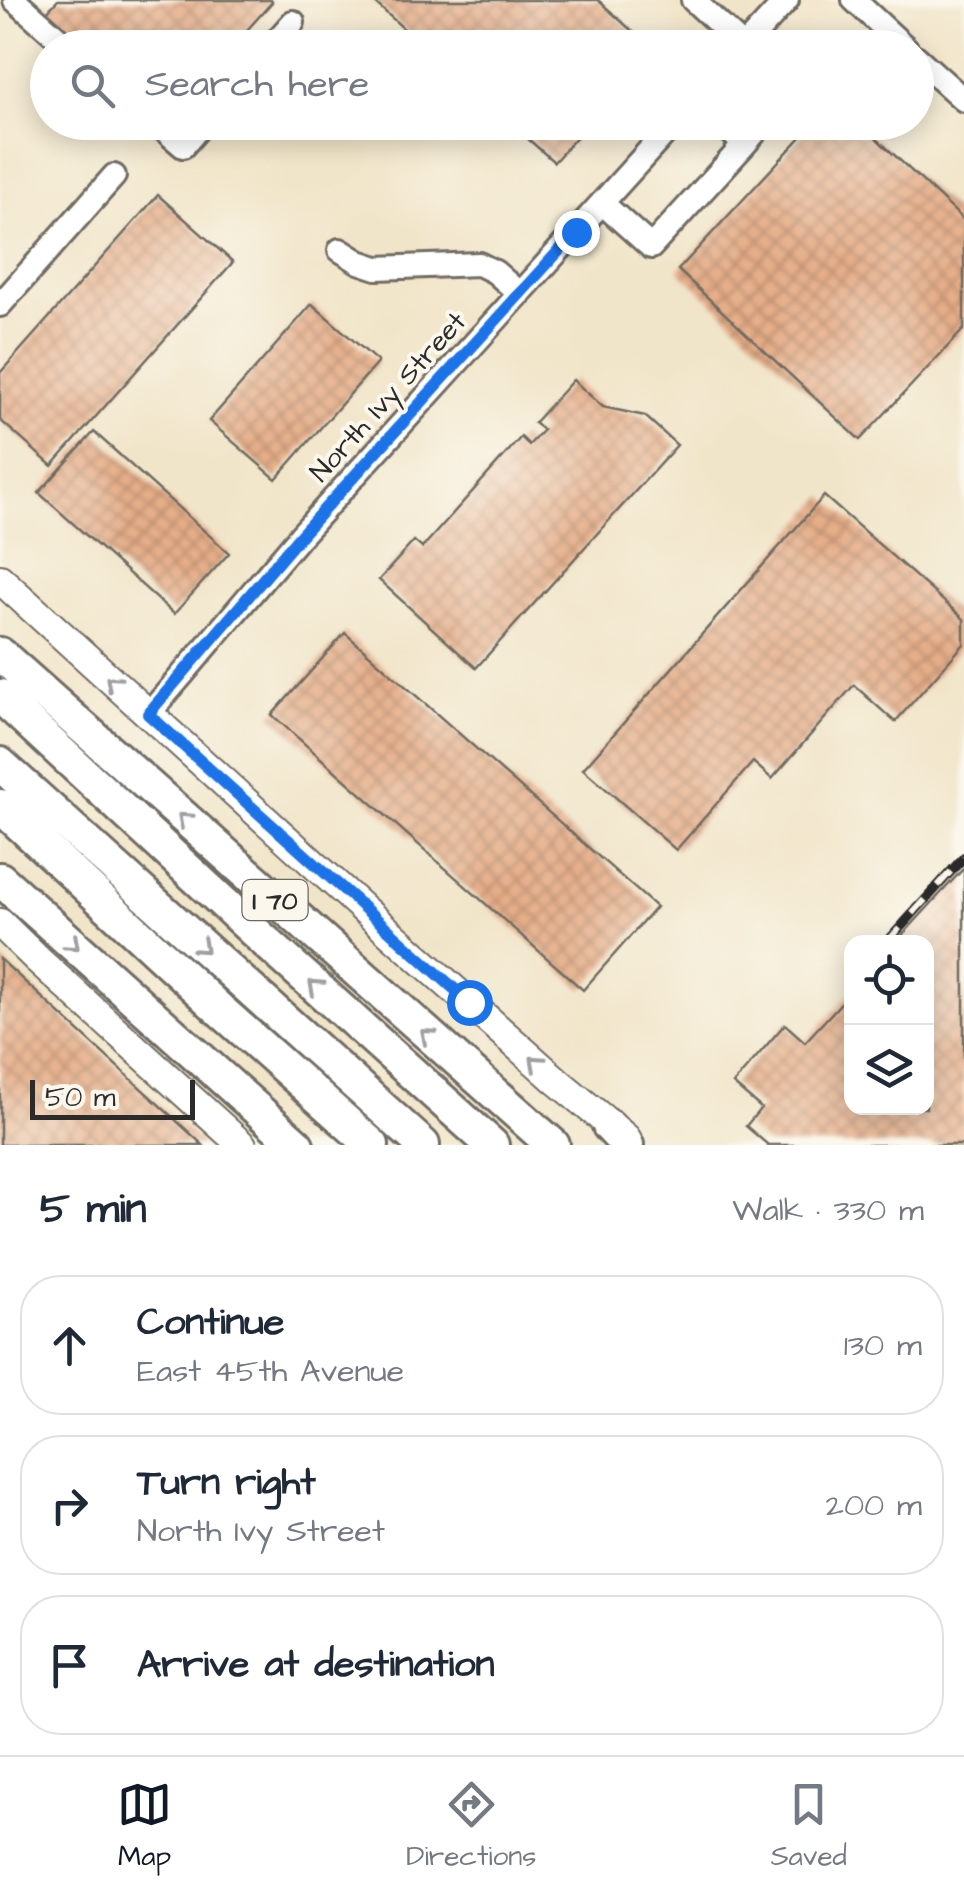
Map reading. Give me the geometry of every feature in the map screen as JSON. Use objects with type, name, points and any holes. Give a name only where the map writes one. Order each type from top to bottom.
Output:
[{"type":"highway","name":"I 70","points":[[0,654],[552,1145]]},
{"type":"highway","points":[[0,668],[256,933]]},
{"type":"highway","points":[[0,696],[492,1145]]},
{"type":"highway","points":[[0,764],[423,1145]]},
{"type":"highway","points":[[0,806],[372,1145]]},
{"type":"highway","points":[[0,878],[297,1145]]},
{"type":"highway","points":[[219,1009],[386,1145]]},
{"type":"main road","points":[[0,579],[624,1139]]},
{"type":"main road","points":[[0,923],[242,1145]]},
{"type":"street","points":[[15,0],[49,30]]},
{"type":"street","points":[[693,0],[733,30]]},
{"type":"street","points":[[760,30],[786,0]]},
{"type":"street","points":[[854,0],[886,30]]},
{"type":"street","points":[[285,30],[292,22]]},
{"type":"street","points":[[934,73],[964,100]]},
{"type":"street","name":"North Ivy Street","points":[[148,714],[300,536],[659,140]]},
{"type":"street","points":[[740,140],[744,144]]},
{"type":"street","points":[[602,204],[650,247],[748,140]]},
{"type":"street","points":[[0,305],[114,176]]},
{"type":"street","points":[[340,250],[377,268],[479,264],[520,294]]},
{"type":"building","points":[[58,0],[272,2],[247,30],[66,30],[47,12]]},
{"type":"building","points":[[372,0],[598,0],[631,30],[405,30]]},
{"type":"building","points":[[529,140],[574,140],[554,162]]},
{"type":"building","points":[[798,140],[878,140],[964,220],[964,329],[860,440],[678,270]]},
{"type":"building","points":[[158,195],[233,262],[52,466],[0,420],[0,373]]},
{"type":"building","points":[[312,304],[378,362],[276,479],[209,421]]},
{"type":"building","points":[[573,380],[603,407],[645,416],[677,445],[476,668],[379,580],[414,541],[422,548],[521,437],[529,445],[543,430],[534,423]]},
{"type":"building","points":[[94,432],[229,553],[174,614],[39,493]]},
{"type":"building","points":[[824,496],[964,619],[964,644],[895,722],[854,685],[772,779],[753,762],[676,850],[583,769]]},
{"type":"building","points":[[345,633],[656,907],[583,990],[272,715]]},
{"type":"building","points":[[964,868],[964,1145],[768,1145],[746,1126],[761,1108],[733,1084],[785,1024],[805,1042],[844,1000],[844,1115],[934,1115],[934,935],[902,935]]},
{"type":"building","points":[[0,959],[203,1145],[0,1145]]},
{"type":"railway","points":[[893,935],[964,857]]},
{"type":"route","points":[[469,1002],[148,714],[300,536],[576,232]]}]
